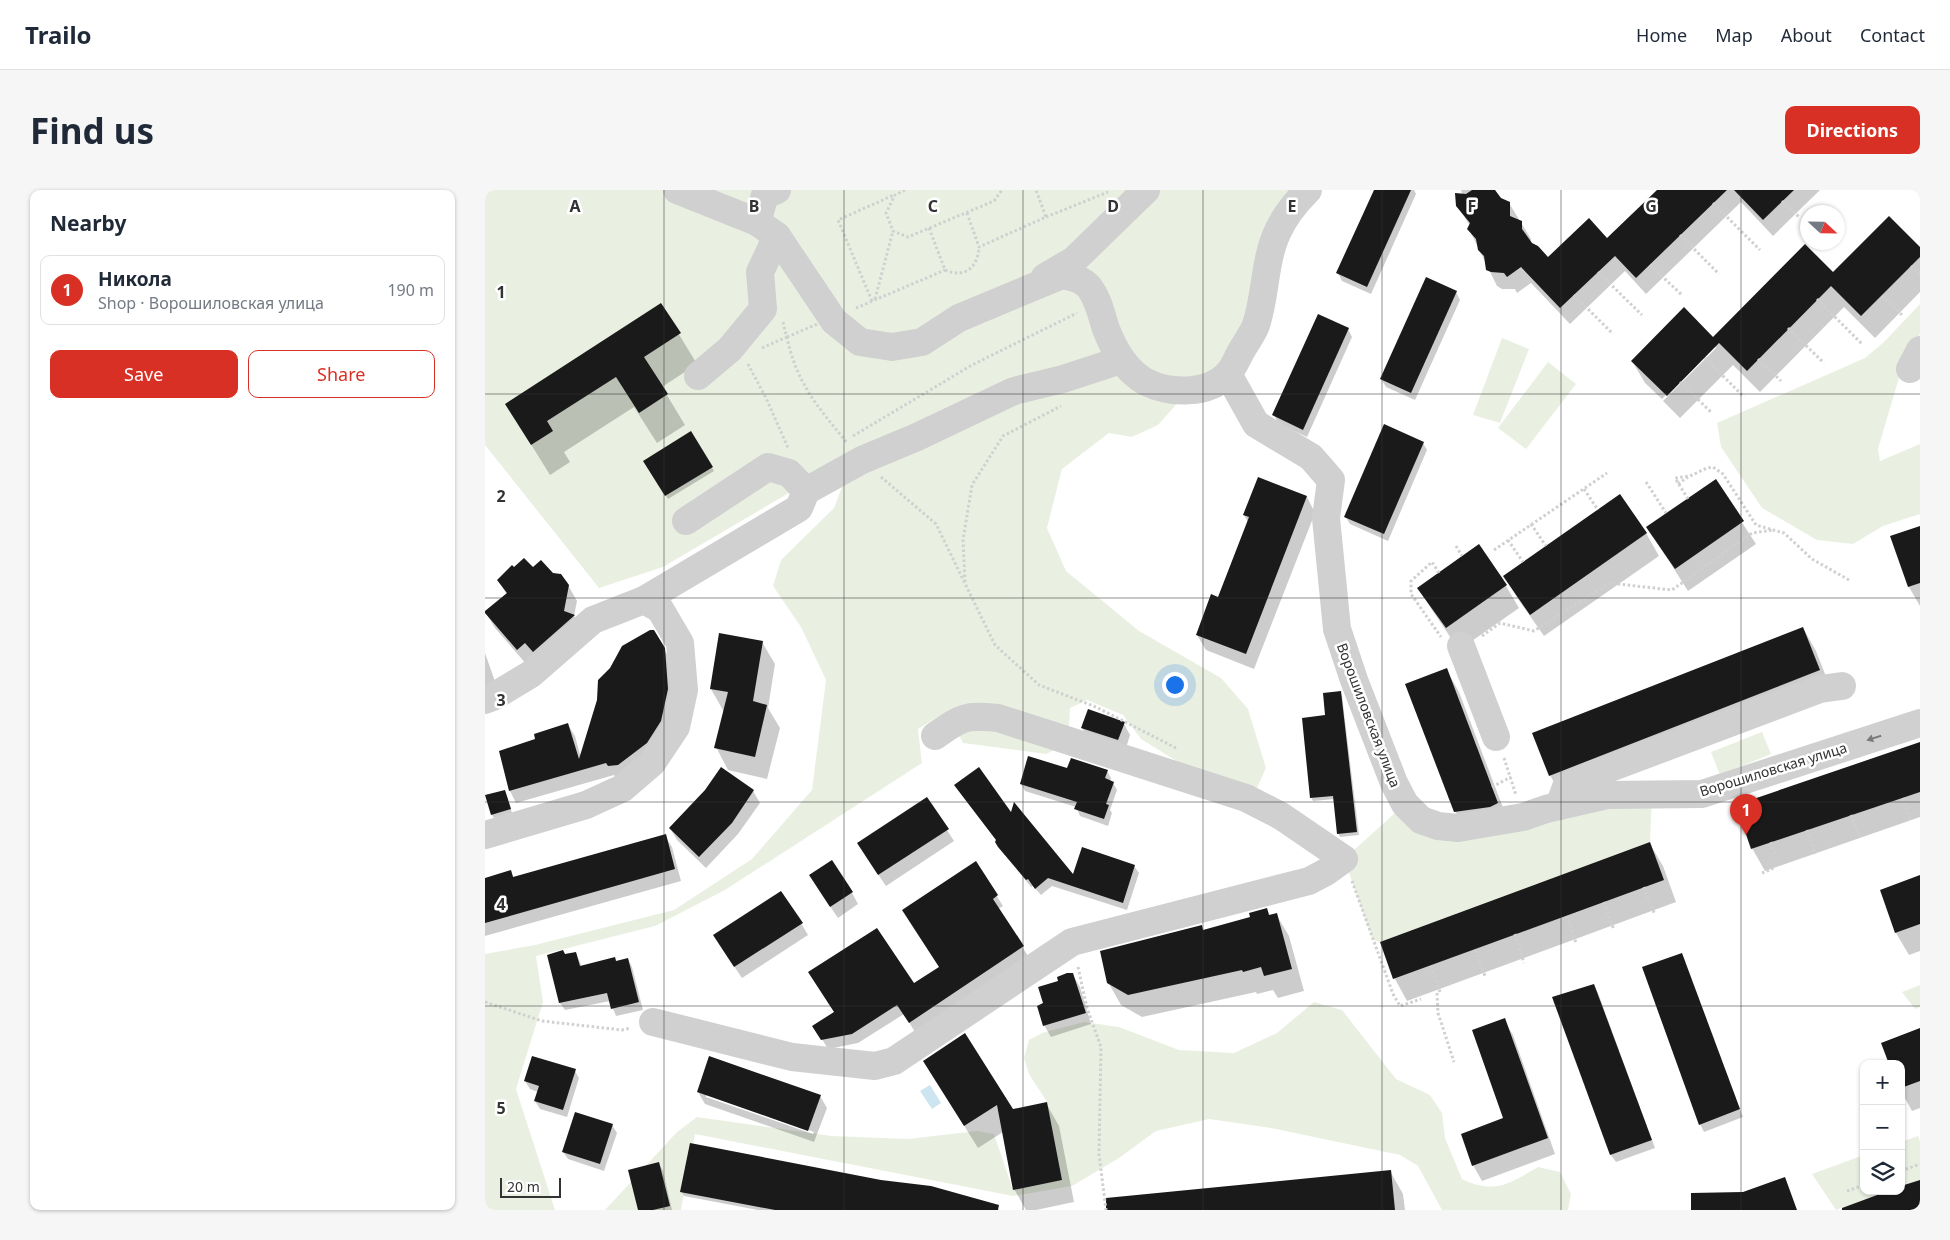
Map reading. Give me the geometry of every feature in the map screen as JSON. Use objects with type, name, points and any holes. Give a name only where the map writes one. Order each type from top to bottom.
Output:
[{"type":"street","points":[[677,190],[767,229],[834,321],[860,342],[892,348],[922,342],[959,318],[1062,275],[1076,278],[1088,286],[1098,302],[1107,330],[1121,360],[1136,376],[1156,387],[1178,390],[1213,385],[1228,374],[1256,326],[1269,256],[1277,231],[1297,202],[1308,190]]},
{"type":"street","points":[[698,376],[730,349],[763,308],[760,272],[767,229],[765,195],[777,190]]},
{"type":"street","points":[[1021,291],[1074,260],[1145,190]]},
{"type":"street","points":[[485,700],[531,674],[593,620],[644,600],[799,508],[806,490],[854,450],[917,437],[1014,391],[1063,379],[1121,360]]},
{"type":"street","name":"Ворошиловская улица","points":[[1228,374],[1256,424],[1311,457],[1331,480],[1326,518],[1337,629],[1354,680],[1394,783],[1405,804],[1421,820],[1438,826],[1458,828],[1523,817],[1559,806],[1607,795],[1702,794],[1920,723]]},
{"type":"street","points":[[686,521],[768,467],[789,473],[806,490]]},
{"type":"street","points":[[485,835],[585,805],[623,788],[652,763],[676,727],[684,690],[680,643],[660,609],[644,600]]},
{"type":"street","points":[[1470,642],[1487,710],[1496,737]]},
{"type":"street","points":[[1559,806],[1566,786],[1820,689],[1842,686]]},
{"type":"street","points":[[653,1022],[792,1057],[875,1066],[894,1061],[1072,942],[1309,881],[1344,858],[1281,816],[1246,798],[998,718],[973,716],[957,720],[935,736]]},
{"type":"path","points":[[905,190],[838,220],[872,301],[945,270]]},
{"type":"path","points":[[893,232],[908,237],[994,201],[1002,190]]},
{"type":"path","points":[[1036,190],[1047,217]]},
{"type":"path","points":[[979,247],[1113,190]]},
{"type":"path","points":[[875,300],[893,232],[886,213],[895,195]]},
{"type":"path","points":[[1782,201],[1799,217]]},
{"type":"path","points":[[1713,204],[1760,250]]},
{"type":"path","points":[[929,228],[945,270],[951,273],[962,274],[971,268],[979,258],[979,247],[967,213]]},
{"type":"path","points":[[1680,235],[1719,274]]},
{"type":"path","points":[[1650,265],[1682,295]]},
{"type":"path","points":[[1911,266],[1920,275]]},
{"type":"path","points":[[1598,272],[1642,315]]},
{"type":"path","points":[[1574,295],[1613,334]]},
{"type":"path","points":[[1882,296],[1902,315]]},
{"type":"path","points":[[1817,299],[1863,345]]},
{"type":"path","points":[[854,450],[972,365],[1098,302]]},
{"type":"path","points":[[761,348],[841,314]]},
{"type":"path","points":[[1788,328],[1824,363]]},
{"type":"path","points":[[787,337],[803,383],[823,412],[854,450],[935,524],[995,645],[1039,684],[1096,707],[1181,750]]},
{"type":"path","points":[[744,356],[767,400],[788,450]]},
{"type":"path","points":[[1705,358],[1744,397]]},
{"type":"path","points":[[1758,359],[1781,381]]},
{"type":"path","points":[[1680,382],[1712,412]]},
{"type":"path","points":[[966,586],[963,540],[972,485],[1003,436],[1062,405]]},
{"type":"path","points":[[1678,484],[1690,476],[1713,467],[1723,474],[1756,525],[1783,533],[1812,559],[1849,580]]},
{"type":"path","points":[[1494,550],[1607,473]]},
{"type":"path","points":[[1688,499],[1675,478],[1690,476]]},
{"type":"path","points":[[1646,482],[1665,513]]},
{"type":"path","points":[[1584,489],[1598,510]]},
{"type":"path","points":[[1531,524],[1546,546]]},
{"type":"path","points":[[1439,573],[1432,562],[1411,581],[1411,594],[1443,640],[1470,642],[1500,623],[1535,631],[1609,583],[1672,590],[1751,534],[1773,530]]},
{"type":"path","points":[[1508,540],[1523,562]]},
{"type":"path","points":[[1456,546],[1462,556]]},
{"type":"path","points":[[1496,737],[1523,817]]},
{"type":"path","points":[[1492,787],[1511,777]]},
{"type":"path","points":[[1903,798],[1910,820]]},
{"type":"path","points":[[1851,815],[1860,837]]},
{"type":"path","points":[[1807,830],[1815,854]]},
{"type":"path","points":[[1771,842],[1779,865]]},
{"type":"path","points":[[1333,867],[1350,874],[1384,971],[1400,1006],[1421,999]]},
{"type":"path","points":[[1762,874],[1774,868]]},
{"type":"path","points":[[1644,887],[1655,915]]},
{"type":"path","points":[[1604,902],[1614,930]]},
{"type":"path","points":[[1567,916],[1577,943]]},
{"type":"path","points":[[1515,934],[1524,963]]},
{"type":"path","points":[[1072,942],[1087,1008],[1101,1047],[1099,1154],[1107,1210]]},
{"type":"path","points":[[1475,950],[1485,976]]},
{"type":"path","points":[[1431,966],[1439,992],[1439,1013],[1454,1062]]},
{"type":"path","points":[[485,1002],[542,1021],[622,1030],[653,1022]]},
{"type":"path","points":[[1905,1170],[1920,1164]]},
{"type":"path","points":[[1847,1191],[1860,1186]]},
{"type":"green space","points":[[485,190],[1297,190],[1249,340],[1183,397],[1158,425],[1132,437],[1109,433],[1062,469],[1047,528],[1066,571],[1139,631],[1221,678],[1248,709],[1266,768],[1257,788],[1183,765],[1141,739],[1123,715],[1087,700],[1070,708],[1069,728],[1060,747],[1046,754],[963,743],[947,711],[918,729],[922,763],[725,890],[655,926],[536,956],[543,1002],[516,1089],[555,1210],[485,1210],[485,954],[535,945],[674,910],[752,859],[812,790],[826,680],[801,627],[773,586],[781,560],[834,508],[843,484],[835,466],[663,567],[599,588],[485,445]]},
{"type":"green space","points":[[1920,304],[1920,334],[1901,371],[1878,449],[1880,461],[1920,444],[1920,514],[1883,526],[1853,544],[1817,540],[1762,508],[1721,447],[1717,423],[1865,358],[1884,342]]},
{"type":"green space","points":[[1502,338],[1529,349],[1500,423],[1473,415]]},
{"type":"green space","points":[[1548,362],[1576,384],[1526,449],[1498,428]]},
{"type":"green space","points":[[1762,732],[1771,754],[1720,775],[1711,752]]},
{"type":"green space","points":[[1652,794],[1650,842],[1380,942],[1373,940],[1344,859],[1405,804],[1421,820]]},
{"type":"green space","points":[[1920,985],[1920,1007],[1915,1009],[1902,992]]},
{"type":"green space","points":[[1314,1002],[1342,1010],[1396,1079],[1430,1095],[1442,1113],[1445,1138],[1462,1179],[1474,1184],[1493,1186],[1510,1182],[1538,1167],[1560,1172],[1571,1194],[1568,1210],[1442,1210],[1418,1166],[1400,1155],[1271,1128],[1209,1119],[1156,1131],[1119,1158],[1072,1186],[1013,1196],[695,1134],[681,1210],[605,1210],[677,1132],[697,1117],[832,1136],[908,1139],[977,1131],[994,1134],[1013,1190],[1062,1180],[1047,1102],[1029,1074],[1024,1058],[1029,1040],[1042,1033],[1084,1022],[1119,1027],[1179,1050],[1234,1053],[1277,1033]]},
{"type":"green space","points":[[1918,1136],[1920,1141],[1920,1180],[1905,1185],[1905,1150],[1905,1141]]},
{"type":"green space","points":[[1860,1156],[1860,1195],[1877,1195],[1836,1210],[1812,1174]]},
{"type":"water","points":[[930,1085],[941,1103],[932,1109],[920,1091]]},
{"type":"building","points":[[1374,190],[1411,190],[1367,287],[1336,273]]},
{"type":"building","points":[[1472,190],[1495,190],[1501,198],[1510,202],[1510,216],[1522,221],[1522,229],[1532,243],[1538,246],[1548,257],[1589,218],[1607,238],[1657,190],[1727,190],[1636,278],[1615,256],[1560,308],[1521,267],[1507,277],[1504,273],[1486,270],[1484,256],[1478,250],[1476,239],[1467,229],[1470,223],[1456,206],[1455,193],[1466,194]]},
{"type":"building","points":[[1734,190],[1794,190],[1763,220]]},
{"type":"building","points":[[1889,216],[1920,247],[1920,257],[1861,316],[1831,286],[1747,371],[1719,343],[1667,396],[1631,361],[1684,307],[1713,337],[1800,249],[1811,250],[1833,272]]},
{"type":"building","points":[[1426,277],[1457,291],[1411,393],[1380,379]]},
{"type":"building","points":[[661,303],[681,333],[644,357],[668,394],[639,413],[616,377],[547,421],[553,431],[531,445],[505,404]]},
{"type":"building","points":[[1318,314],[1349,328],[1303,430],[1272,415]]},
{"type":"building","points":[[1384,424],[1424,442],[1384,534],[1344,517]]},
{"type":"building","points":[[691,431],[713,467],[665,496],[643,461]]},
{"type":"building","points":[[1258,477],[1307,496],[1246,654],[1196,635],[1211,594],[1218,597],[1249,517],[1243,515]]},
{"type":"building","points":[[1716,479],[1744,521],[1675,569],[1646,527]]},
{"type":"building","points":[[1620,494],[1647,533],[1530,615],[1503,576]]},
{"type":"building","points":[[1920,526],[1920,583],[1908,587],[1890,536]]},
{"type":"building","points":[[1479,544],[1507,585],[1446,628],[1417,588]]},
{"type":"building","points":[[524,558],[533,567],[541,560],[553,573],[561,574],[569,585],[564,611],[575,615],[533,652],[525,643],[517,650],[485,613],[507,593],[497,580],[512,565],[514,567]]},
{"type":"building","points":[[1803,627],[1820,670],[1549,776],[1532,733]]},
{"type":"building","points":[[650,630],[654,630],[665,648],[668,689],[661,721],[647,743],[618,765],[608,766],[606,763],[509,791],[499,751],[535,739],[534,734],[568,723],[579,759],[597,700],[598,680],[610,668],[622,646]]},
{"type":"building","points":[[719,633],[763,641],[753,701],[767,705],[755,757],[714,748],[728,692],[710,689]]},
{"type":"building","points":[[1447,668],[1498,803],[1490,807],[1454,812],[1405,684]]},
{"type":"building","points":[[1341,691],[1357,832],[1337,834],[1333,796],[1310,798],[1302,718],[1325,715],[1323,693]]},
{"type":"building","points":[[1088,709],[1125,722],[1118,740],[1081,728]]},
{"type":"building","points":[[1920,742],[1920,792],[1751,849],[1736,805]]},
{"type":"building","points":[[1028,756],[1067,768],[1071,758],[1108,770],[1105,778],[1114,782],[1106,804],[1109,805],[1104,819],[1074,809],[1077,802],[1020,784]]},
{"type":"building","points":[[721,767],[754,790],[732,823],[699,857],[669,828],[705,790]]},
{"type":"building","points":[[979,767],[1011,812],[1014,802],[1073,874],[1082,847],[1135,865],[1123,903],[1048,878],[1035,889],[998,847],[995,842],[996,840],[954,785]]},
{"type":"building","points":[[505,790],[511,809],[491,815],[485,795]]},
{"type":"building","points":[[927,797],[949,829],[878,875],[857,843]]},
{"type":"building","points":[[666,834],[675,869],[485,923],[485,878],[511,870],[513,877]]},
{"type":"building","points":[[1650,842],[1664,880],[1393,979],[1380,942]]},
{"type":"building","points":[[832,860],[853,892],[830,907],[809,875]]},
{"type":"building","points":[[976,861],[998,895],[993,899],[1024,946],[909,1023],[897,1005],[852,1034],[821,1040],[812,1026],[834,1012],[808,972],[877,928],[914,983],[939,967],[902,910]]},
{"type":"building","points":[[1920,875],[1920,924],[1895,933],[1880,890]]},
{"type":"building","points":[[781,891],[803,923],[734,967],[713,935]]},
{"type":"building","points":[[1267,908],[1269,915],[1277,913],[1292,969],[1264,976],[1261,967],[1243,972],[1242,970],[1128,995],[1107,983],[1100,951],[1202,925],[1203,930],[1250,917],[1249,913]]},
{"type":"building","points":[[563,950],[565,954],[576,952],[580,966],[615,957],[616,961],[628,958],[639,1002],[611,1009],[607,993],[559,1003],[547,955]]},
{"type":"building","points":[[1682,953],[1740,1109],[1699,1125],[1642,967]]},
{"type":"building","points":[[1073,973],[1086,1013],[1043,1026],[1037,1006],[1043,1003],[1038,987],[1058,981],[1057,977]]},
{"type":"building","points":[[1594,984],[1652,1140],[1610,1155],[1552,997]]},
{"type":"building","points":[[1505,1018],[1548,1138],[1472,1166],[1461,1134],[1503,1118],[1472,1030]]},
{"type":"building","points":[[1920,1028],[1920,1081],[1905,1087],[1905,1060],[1887,1060],[1881,1043]]},
{"type":"building","points":[[965,1033],[1013,1109],[1047,1102],[1062,1180],[1013,1190],[997,1105],[964,1126],[923,1061]]},
{"type":"building","points":[[532,1056],[576,1069],[563,1110],[534,1101],[539,1086],[524,1081]]},
{"type":"building","points":[[709,1056],[821,1095],[808,1131],[697,1092]]},
{"type":"building","points":[[575,1112],[613,1124],[600,1164],[562,1152]]},
{"type":"building","points":[[690,1143],[881,1180],[931,1186],[999,1205],[998,1210],[775,1210],[680,1192]]},
{"type":"building","points":[[659,1162],[670,1206],[653,1210],[638,1210],[628,1170]]},
{"type":"building","points":[[1391,1170],[1395,1210],[1106,1210],[1106,1198]]},
{"type":"building","points":[[1785,1177],[1797,1210],[1691,1210],[1691,1193],[1743,1192]]},
{"type":"building","points":[[1920,1180],[1920,1210],[1842,1210],[1842,1208],[1877,1195],[1905,1195],[1905,1185]]},
{"type":"place","name":"Никола","points":[[1746,835]]}]
